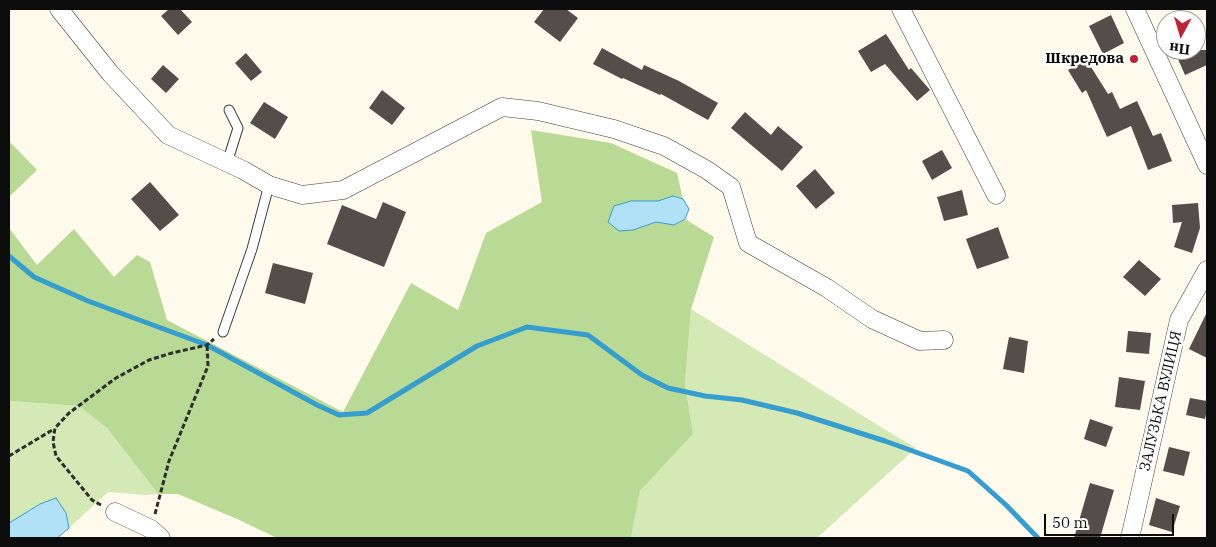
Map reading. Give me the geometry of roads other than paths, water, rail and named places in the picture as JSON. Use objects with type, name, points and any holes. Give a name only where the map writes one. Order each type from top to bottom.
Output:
[{"type":"street","points":[[59,9],[110,73],[168,136],[269,185],[302,195],[344,190],[502,107],[538,111],[622,132],[664,146],[707,170],[731,187],[748,243],[827,288],[872,319],[920,341],[944,340]]},
{"type":"street","points":[[901,9],[996,195]]},
{"type":"street","points":[[1135,9],[1207,166]]},
{"type":"street","name":"ЗАЛУЗЬКА ВУЛИЦЯ","points":[[1130,538],[1179,320],[1207,270]]},
{"type":"street","points":[[114,512],[156,534]]},
{"type":"lane","points":[[227,163],[238,128],[229,110]]},
{"type":"lane","points":[[223,332],[252,249],[269,185]]},
{"type":"water","points":[[673,196],[683,199],[689,209],[685,219],[674,225],[656,222],[633,230],[619,231],[608,222],[614,206],[631,201],[658,201]]},
{"type":"water","points":[[56,498],[66,513],[69,528],[57,538],[9,538],[9,523],[40,504]]},
{"type":"waterway","points":[[9,256],[34,277],[88,301],[207,345],[339,415],[367,413],[477,346],[527,327],[588,335],[642,375],[668,388],[705,396],[742,400],[797,413],[885,441],[968,471],[1006,505],[1038,538]]},
{"type":"place","name":"Шкредова","points":[[1134,59]]}]
